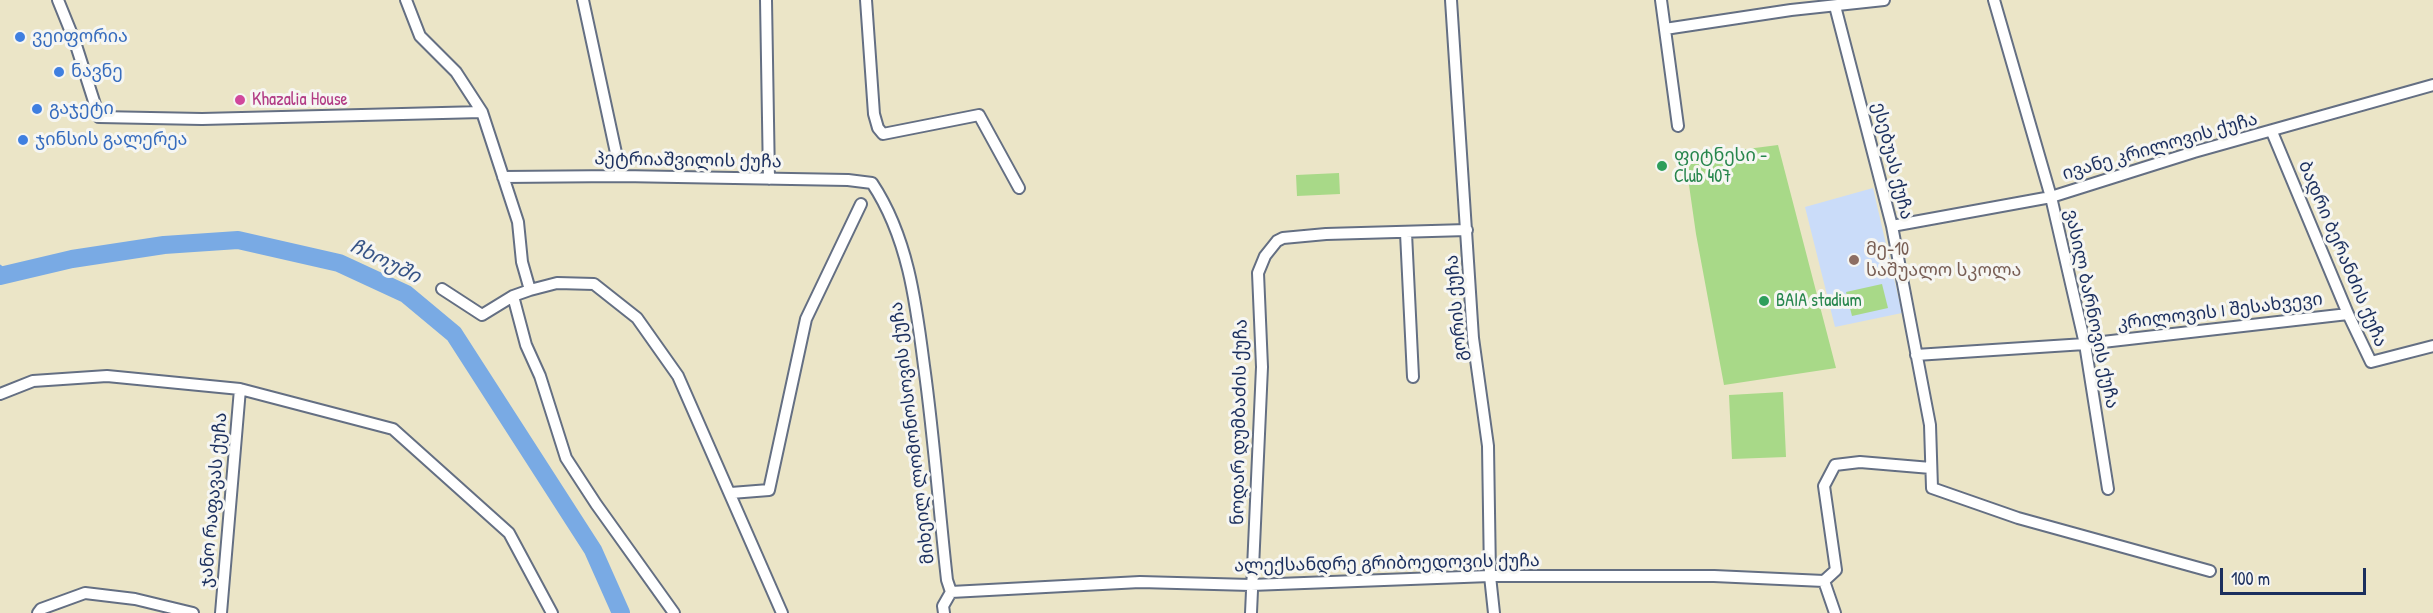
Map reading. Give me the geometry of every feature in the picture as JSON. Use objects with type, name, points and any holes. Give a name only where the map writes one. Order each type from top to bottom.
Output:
[{"type":"street","points":[[58,0],[75,42],[99,117],[202,119],[482,112]]},
{"type":"street","points":[[405,0],[420,36],[456,72],[482,112],[518,222],[522,262],[530,290]]},
{"type":"street","points":[[584,0],[621,176]]},
{"type":"street","points":[[766,0],[769,179]]},
{"type":"street","points":[[866,0],[874,114],[878,128],[883,134],[979,115],[1019,188]]},
{"type":"street","name":"გორის ქუჩა","points":[[1451,0],[1473,338],[1488,446],[1490,576],[1494,613]]},
{"type":"street","points":[[1661,0],[1678,126]]},
{"type":"street","points":[[1665,29],[1791,10],[1884,0]]},
{"type":"street","name":"ვასილ ბარნოვის ქუჩა","points":[[1994,0],[2051,197],[2085,344],[2108,489]]},
{"type":"street","name":"ესებუას ქუჩა","points":[[1835,6],[1892,226],[1930,425],[1932,488],[2018,518],[2210,571]]},
{"type":"street","name":"ივანე კრილოვის ქუჩა","points":[[1892,226],[2051,197],[2194,152],[2433,85]]},
{"type":"street","name":"ბადრი ბერანძის ქუჩა","points":[[2272,132],[2348,314],[2371,362],[2433,346]]},
{"type":"street","name":"პეტრიაშვილის ქუჩა","points":[[503,177],[621,176],[872,183]]},
{"type":"street","name":"მიხეილ ლომონოსოვის ქუჩა","points":[[872,183],[886,204],[901,242],[917,315],[930,411],[947,580],[951,592],[943,606],[944,613]]},
{"type":"street","points":[[731,494],[769,490],[806,319],[861,204]]},
{"type":"street","name":"ნოდარ დუმბაძის ქუჩა","points":[[1251,613],[1262,367],[1258,273],[1261,263],[1273,246],[1283,238],[1326,234],[1467,230]]},
{"type":"street","points":[[1406,233],[1413,377]]},
{"type":"street","points":[[442,289],[482,315],[513,296],[530,290],[557,283],[594,284],[637,318],[678,376],[782,613]]},
{"type":"street","points":[[513,296],[526,345],[540,375],[566,459],[674,613]]},
{"type":"street","name":"კრილოვის I შესახვევი","points":[[1917,355],[2085,344],[2348,314]]},
{"type":"street","points":[[0,394],[33,381],[107,376],[240,389],[393,429],[509,533],[552,613]]},
{"type":"street","name":"ჯანო რაფავას ქუჩა","points":[[221,613],[240,389]]},
{"type":"street","points":[[1835,613],[1824,581],[1836,570],[1824,486],[1835,465],[1860,462],[1931,468]]},
{"type":"street","name":"ალექსანდრე გრიბოედოვის ქუჩა","points":[[951,592],[1140,582],[1251,585],[1490,576],[1714,576],[1824,581]]},
{"type":"street","points":[[38,613],[41,609],[85,593],[135,599],[193,613]]},
{"type":"shaded area","name":"მე-10 საშუალო სკოლა","points":[[1873,188],[1902,313],[1835,327],[1805,207]]},
{"type":"green space","name":"BAIA stadium","points":[[1778,145],[1836,368],[1724,385],[1696,234],[1685,157]]},
{"type":"green space","points":[[1339,173],[1340,194],[1297,196],[1296,175]]},
{"type":"green space","points":[[1882,284],[1888,308],[1852,316],[1846,292]]},
{"type":"green space","points":[[1783,392],[1786,457],[1732,459],[1729,395]]},
{"type":"waterway","name":"ჩხოუში","points":[[0,276],[72,259],[164,245],[238,240],[339,263],[406,294],[454,334],[593,550],[621,613]]},
{"type":"waterway","points":[[0,266],[9,274]]},
{"type":"place","name":"ვეიფორია","points":[[20,37]]},
{"type":"place","name":"ნავნე","points":[[59,72]]},
{"type":"place","name":"Khazalia House","points":[[240,100]]},
{"type":"place","name":"გაჯეტი","points":[[37,109]]},
{"type":"place","name":"ჯინსის გალერეა","points":[[23,140]]},
{"type":"place","name":"ფიტნესი - Club 407","points":[[1662,166]]},
{"type":"place","name":"მე-10 საშუალო სკოლა","points":[[1854,260]]},
{"type":"place","name":"BAIA stadium","points":[[1764,301]]}]
